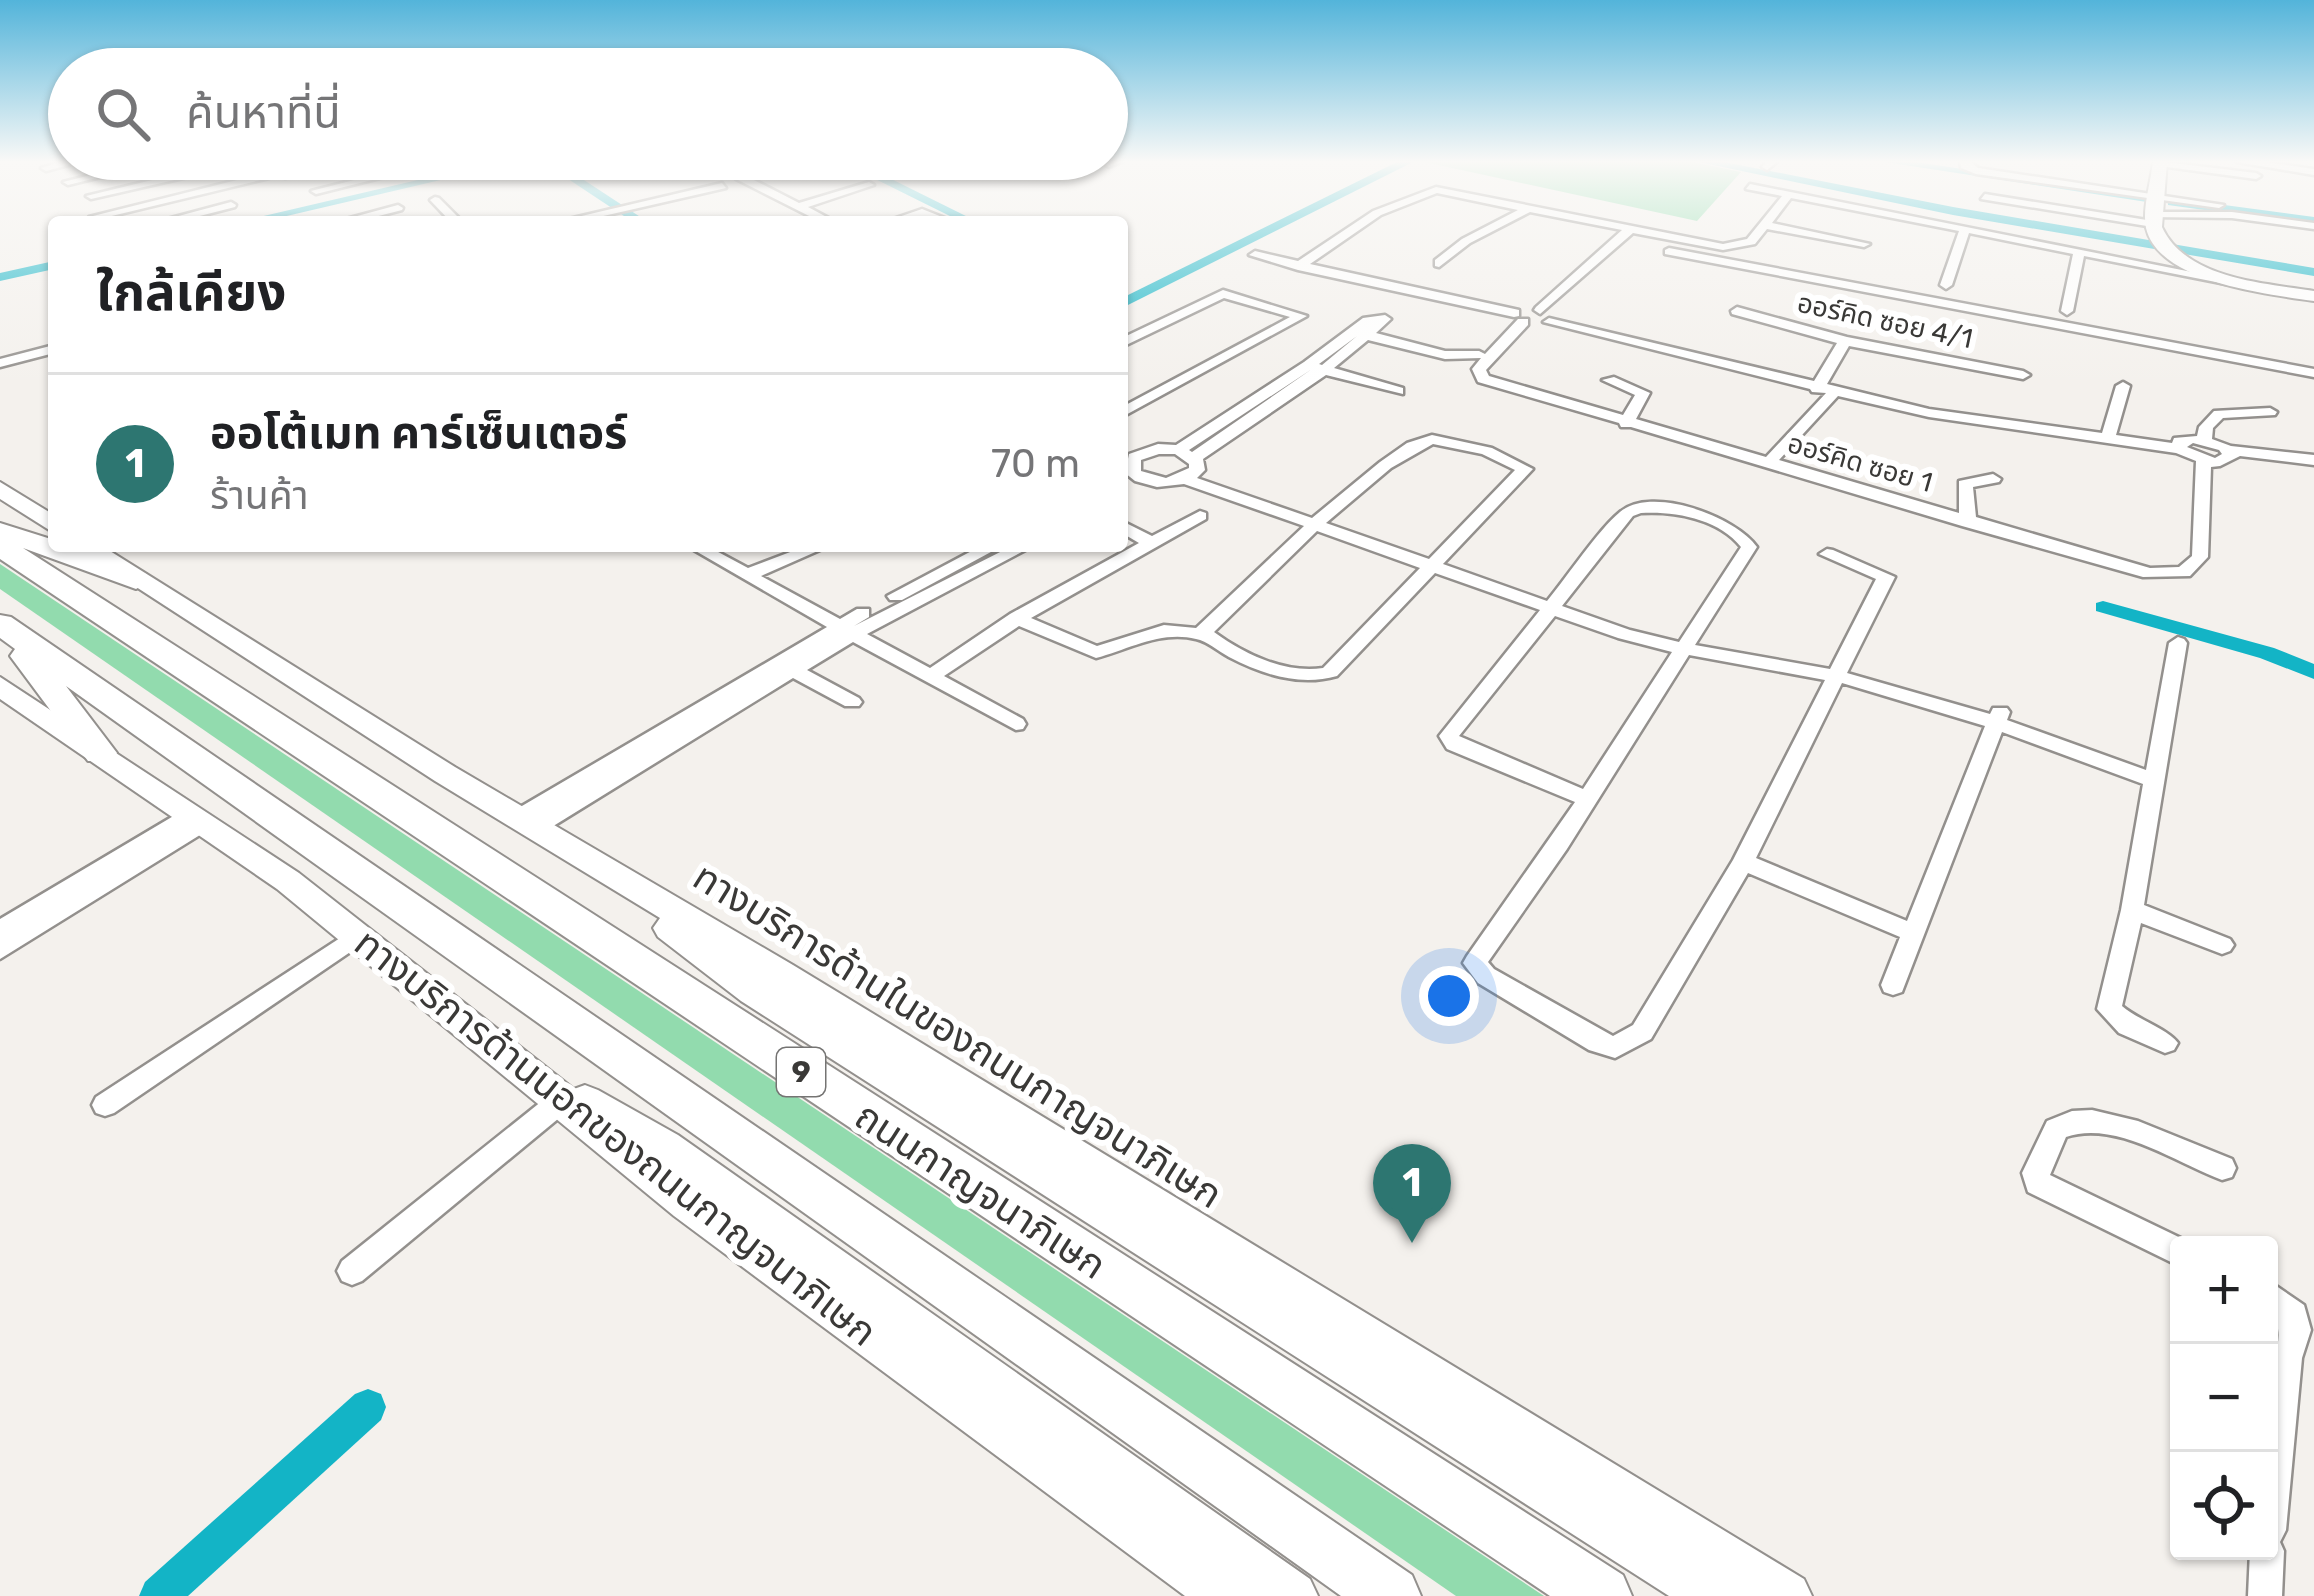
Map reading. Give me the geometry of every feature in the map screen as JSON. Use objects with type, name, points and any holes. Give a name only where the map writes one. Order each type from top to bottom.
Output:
[{"type":"highway","points":[[0,530],[48,548]]},
{"type":"highway","name":"ถนนกาญจนาภิเษก","points":[[0,546],[1602,1596]]},
{"type":"highway","points":[[60,552],[136,580]]},
{"type":"highway","points":[[1,625],[100,753]]},
{"type":"highway","points":[[1,625],[1391,1596]]},
{"type":"main road","points":[[2164,235],[2167,248],[2202,271],[2314,296]]},
{"type":"main road","points":[[0,489],[48,522]]},
{"type":"main road","name":"ทางบริการด้านในของถนนกาญจนาภิเษก","points":[[94,552],[526,823],[1787,1596]]},
{"type":"main road","name":"ทางบริการด้านนอกของถนนกาญจนาภิเษก","points":[[0,686],[288,881],[688,1202],[1226,1596]]},
{"type":"main road","points":[[628,884],[675,934],[753,992],[1714,1596]]},
{"type":"main road","points":[[517,1062],[664,1147],[1293,1596]]},
{"type":"street","points":[[1298,266],[1343,235]]},
{"type":"street","points":[[1439,263],[1477,235]]},
{"type":"street","points":[[1544,316],[1624,235]]},
{"type":"street","points":[[1663,235],[1735,247],[1756,235]]},
{"type":"street","points":[[1820,235],[1864,244]]},
{"type":"street","points":[[1946,285],[1963,235]]},
{"type":"street","points":[[1982,235],[2229,280]]},
{"type":"street","points":[[1669,252],[2314,373]]},
{"type":"street","points":[[2067,311],[2079,254]]},
{"type":"street","points":[[1255,255],[1518,318],[1544,316],[1825,391],[1972,422],[2179,449],[2204,461],[2229,454],[2314,463]]},
{"type":"street","points":[[1822,271],[1892,294]]},
{"type":"street","points":[[1128,340],[1223,294],[1300,316],[1128,410]]},
{"type":"street","name":"ออร์คิด ซอย 4/1","points":[[1738,311],[1845,340],[2023,375]]},
{"type":"street","name":"ออร์คิด ซอย 1","points":[[1518,318],[1479,369],[1479,376],[1497,386],[2149,574],[2184,572],[2200,557],[2204,461]]},
{"type":"street","points":[[1134,465],[1189,464],[1361,333],[1445,356],[1478,355]]},
{"type":"street","points":[[1768,464],[1785,439],[1811,422],[1845,340]]},
{"type":"street","points":[[0,363],[48,351]]},
{"type":"street","points":[[1317,368],[1398,391]]},
{"type":"street","points":[[1609,380],[1643,393],[1626,424]]},
{"type":"street","points":[[2108,440],[2122,386]]},
{"type":"street","points":[[2204,440],[2206,427],[2219,414],[2270,412]]},
{"type":"street","points":[[2179,449],[2179,441],[2204,440],[2229,454]]},
{"type":"street","points":[[1016,618],[1096,652],[1164,630],[1205,634],[1292,675],[1320,677],[1523,472],[1521,465],[1455,441],[1416,441],[1205,628],[1205,634]]},
{"type":"street","points":[[1134,465],[1189,464],[1322,522],[1552,605],[1686,646],[1840,670],[1998,718],[2157,774]]},
{"type":"street","points":[[1968,523],[1965,484],[1993,479]]},
{"type":"street","points":[[1588,799],[1450,740],[1451,732],[1634,508],[1695,515],[1743,536],[1749,547],[1588,799],[1475,963],[1486,976],[1615,1048],[1642,1032],[1743,862],[1886,578],[1827,554]]},
{"type":"street","points":[[932,676],[1016,618],[1200,516]]},
{"type":"street","points":[[1128,529],[1152,543]]},
{"type":"street","points":[[706,552],[1016,724]]},
{"type":"street","points":[[747,575],[806,552]]},
{"type":"street","points":[[526,823],[846,629],[983,552]]},
{"type":"street","points":[[526,823],[792,670],[846,629],[1012,552]]},
{"type":"street","points":[[2165,1043],[2128,1026],[2109,1009],[2132,910],[2177,643]]},
{"type":"street","points":[[792,670],[852,702]]},
{"type":"street","points":[[1893,985],[1998,718]]},
{"type":"street","points":[[0,929],[194,820]]},
{"type":"street","points":[[0,950],[194,820]]},
{"type":"street","points":[[1743,862],[1913,933]]},
{"type":"street","points":[[2132,910],[2222,945]]},
{"type":"street","points":[[105,1105],[357,936]]},
{"type":"street","points":[[352,1271],[561,1100]]},
{"type":"street","points":[[2170,1248],[2038,1183],[2036,1173],[2056,1130],[2082,1119],[2107,1124],[2222,1168]]},
{"type":"street","points":[[2277,1452],[2287,1358],[2296,1330],[2293,1315],[2278,1302]]},
{"type":"street","points":[[2265,1596],[2267,1560]]},
{"type":"green space","points":[[0,564],[1544,1596],[1456,1596],[0,589]]},
{"type":"waterway","points":[[1128,301],[1260,235]]},
{"type":"waterway","points":[[2098,235],[2314,272]]},
{"type":"waterway","points":[[0,277],[48,266]]},
{"type":"waterway","points":[[2103,607],[2267,653],[2314,672]]},
{"type":"waterway","points":[[159,1596],[368,1407]]},
{"type":"place","name":"ออโต้เมท คาร์เซ็นเตอร์","points":[[1412,1243]]}]
